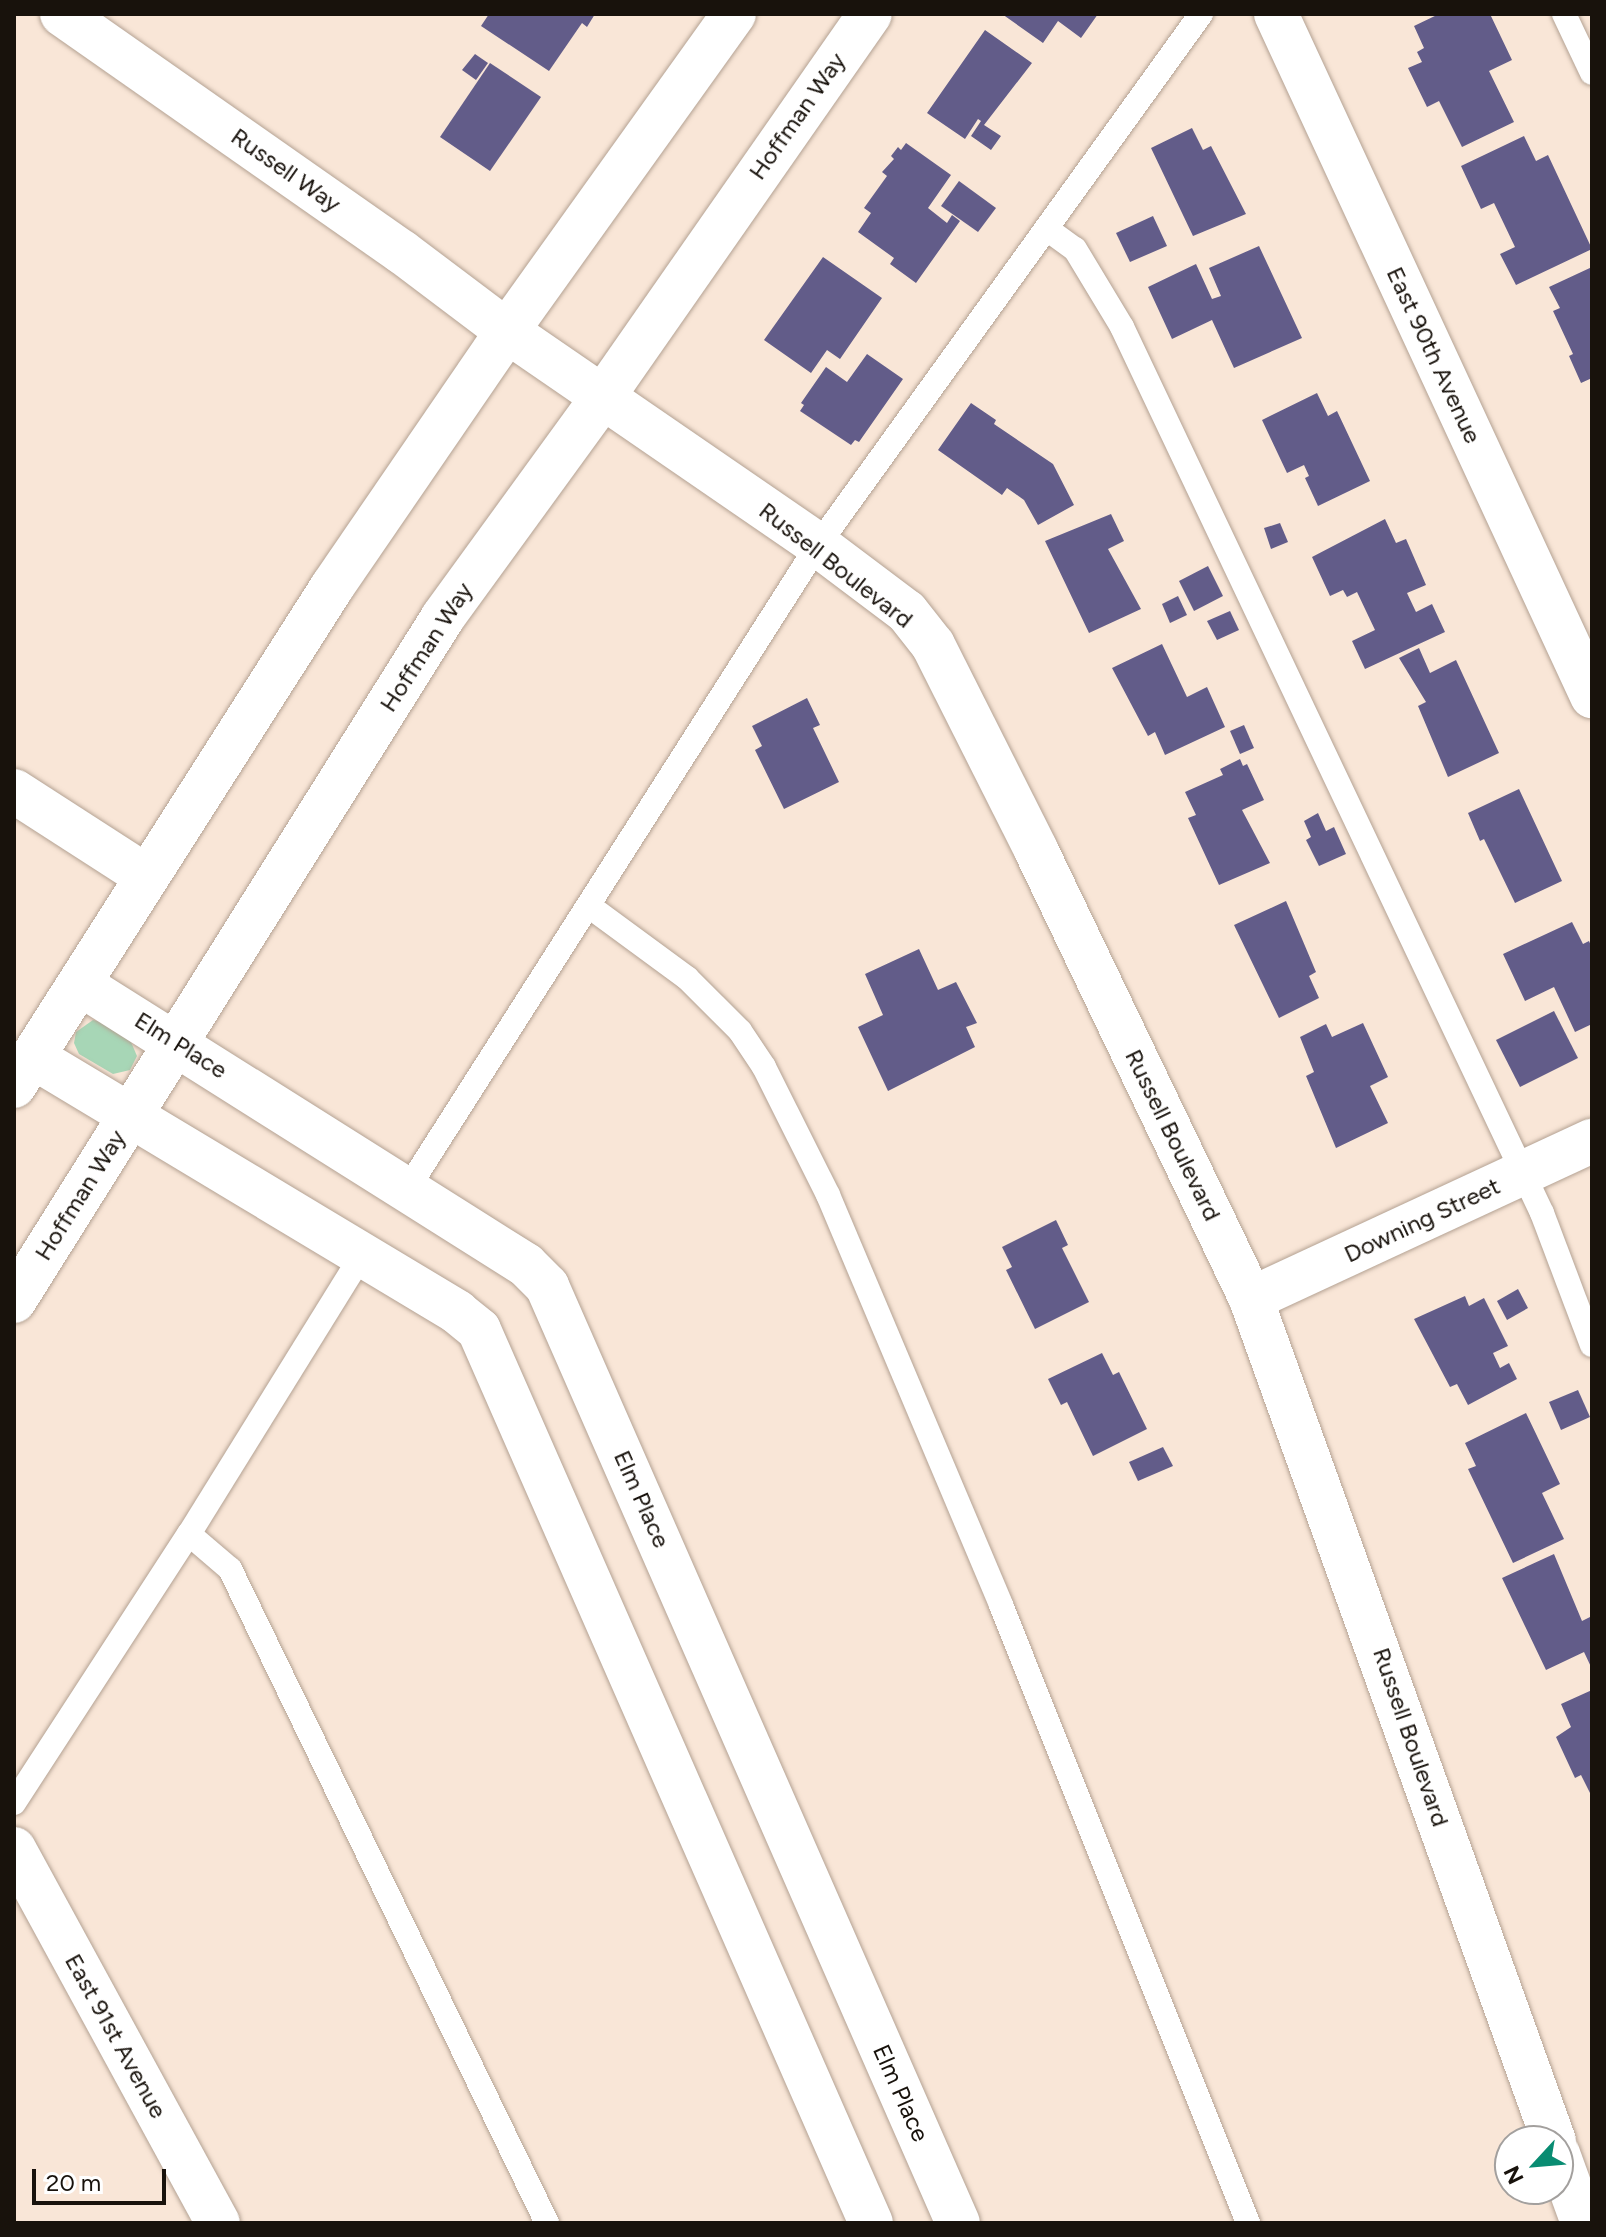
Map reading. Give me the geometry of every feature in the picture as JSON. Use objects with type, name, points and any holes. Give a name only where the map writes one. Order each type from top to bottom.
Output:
[{"type":"street","name":"Russell Way","points":[[62,14],[389,243],[507,331]]},
{"type":"street","points":[[734,14],[507,331],[332,587],[23,1072],[129,1116],[457,1312],[479,1330],[871,2223]]},
{"type":"street","name":"Hoffman Way","points":[[14,1301],[443,617],[602,398],[870,14]]},
{"type":"street","name":"East 90th Avenue","points":[[1276,14],[1592,696]]},
{"type":"street","name":"Russell Boulevard","points":[[507,331],[818,545],[907,612],[933,645],[1036,850],[1251,1299],[1548,2125]]},
{"type":"street","points":[[14,791],[146,876]]},
{"type":"street","name":"Elm Place","points":[[80,984],[408,1188],[526,1265],[547,1286],[958,2223]]},
{"type":"street","name":"Downing Street","points":[[1251,1299],[1592,1141]]},
{"type":"street","name":"East 91st Avenue","points":[[14,1849],[218,2223]]},
{"type":"street","points":[[1574,2198],[1583,2223]]},
{"type":"lane","points":[[408,1188],[818,545],[1201,14]]},
{"type":"lane","points":[[1564,14],[1592,73]]},
{"type":"lane","points":[[1047,229],[1075,249],[1122,327],[1523,1173],[1592,1345]]},
{"type":"lane","points":[[589,906],[687,978],[740,1031],[764,1067],[821,1180],[1001,1605],[1248,2223]]},
{"type":"lane","points":[[14,1803],[189,1534],[362,1255]]},
{"type":"lane","points":[[189,1534],[230,1569],[547,2223]]},
{"type":"green space","points":[[93,1020],[102,1022],[131,1042],[137,1056],[130,1070],[113,1074],[79,1054],[74,1043],[76,1032]]},
{"type":"building","points":[[489,14],[595,14],[587,27],[582,23],[549,71],[481,26]]},
{"type":"building","points":[[1002,14],[1098,14],[1081,38],[1058,21],[1043,43]]},
{"type":"building","points":[[1439,14],[1490,14],[1512,60],[1489,71],[1514,122],[1462,147],[1439,101],[1427,107],[1408,68],[1422,62],[1417,52],[1424,48],[1414,26]]},
{"type":"building","points":[[985,30],[1032,63],[984,125],[1001,136],[991,150],[971,136],[981,121],[978,119],[965,139],[927,113]]},
{"type":"building","points":[[475,54],[488,63],[476,80],[462,70]]},
{"type":"building","points":[[490,63],[541,97],[490,171],[440,137]]},
{"type":"building","points":[[1192,128],[1203,150],[1211,146],[1246,214],[1193,236],[1151,148]]},
{"type":"building","points":[[1524,136],[1536,161],[1548,155],[1592,249],[1516,285],[1500,254],[1515,247],[1494,203],[1481,209],[1461,166]]},
{"type":"building","points":[[906,143],[951,175],[928,208],[947,223],[952,215],[960,221],[916,283],[890,264],[894,258],[858,232],[871,213],[864,208],[887,176],[882,172],[894,159],[891,156],[898,147],[901,150]]},
{"type":"building","points":[[959,181],[996,208],[978,232],[941,206]]},
{"type":"building","points":[[1153,216],[1167,246],[1130,262],[1116,233]]},
{"type":"building","points":[[1259,246],[1302,338],[1234,368],[1212,320],[1172,339],[1148,287],[1196,264],[1212,299],[1221,296],[1209,268]]},
{"type":"building","points":[[823,257],[882,298],[840,359],[827,350],[811,373],[764,340]]},
{"type":"building","points":[[1592,267],[1592,378],[1581,383],[1569,356],[1573,354],[1553,311],[1560,308],[1549,287]]},
{"type":"building","points":[[867,354],[903,379],[859,442],[855,440],[851,445],[800,411],[804,405],[801,403],[826,367],[847,382]]},
{"type":"building","points":[[1317,393],[1328,416],[1337,411],[1370,481],[1318,506],[1305,478],[1309,476],[1304,465],[1287,473],[1262,420]]},
{"type":"building","points":[[971,403],[996,420],[994,424],[1053,464],[1074,505],[1038,525],[1024,500],[1007,488],[1002,495],[938,450]]},
{"type":"building","points":[[1111,514],[1124,541],[1108,549],[1141,609],[1089,633],[1045,541]]},
{"type":"building","points":[[1385,519],[1396,543],[1406,539],[1426,585],[1407,593],[1416,612],[1432,604],[1445,632],[1365,669],[1352,641],[1375,630],[1357,592],[1347,597],[1343,590],[1330,596],[1312,557]]},
{"type":"building","points":[[1280,523],[1288,542],[1271,549],[1264,528]]},
{"type":"building","points":[[1208,566],[1223,596],[1194,611],[1179,581]]},
{"type":"building","points":[[1178,596],[1187,615],[1170,623],[1162,604]]},
{"type":"building","points":[[1230,611],[1239,630],[1217,640],[1207,621]]},
{"type":"building","points":[[1162,644],[1187,697],[1207,687],[1225,727],[1165,755],[1155,732],[1148,736],[1112,668]]},
{"type":"building","points":[[1419,648],[1430,673],[1456,660],[1499,753],[1448,777],[1418,706],[1426,702],[1399,658]]},
{"type":"building","points":[[807,698],[820,725],[813,728],[839,782],[784,809],[755,750],[762,746],[752,726]]},
{"type":"building","points":[[1244,725],[1254,748],[1240,754],[1230,731]]},
{"type":"building","points":[[1240,759],[1243,766],[1247,764],[1264,800],[1242,810],[1270,863],[1219,885],[1188,818],[1196,815],[1185,792],[1223,775],[1220,769]]},
{"type":"building","points":[[1519,789],[1562,881],[1515,903],[1468,813]]},
{"type":"building","points":[[1318,813],[1326,831],[1334,827],[1346,854],[1319,866],[1306,840],[1311,837],[1304,821]]},
{"type":"building","points":[[1286,901],[1316,972],[1309,976],[1319,998],[1279,1018],[1234,925]]},
{"type":"building","points":[[1572,922],[1583,944],[1589,941],[1592,948],[1592,1024],[1575,1032],[1554,987],[1525,1001],[1503,954]]},
{"type":"building","points":[[919,949],[938,990],[956,982],[977,1023],[966,1027],[975,1047],[888,1091],[858,1027],[883,1015],[865,974]]},
{"type":"building","points":[[1554,1011],[1578,1058],[1520,1087],[1496,1040]]},
{"type":"building","points":[[1363,1023],[1388,1077],[1370,1086],[1388,1123],[1336,1148],[1306,1076],[1314,1072],[1300,1037],[1326,1024],[1332,1037]]},
{"type":"building","points":[[1056,1220],[1068,1245],[1062,1248],[1089,1302],[1035,1329],[1006,1270],[1012,1267],[1002,1247]]},
{"type":"building","points":[[1518,1289],[1528,1308],[1507,1320],[1497,1301]]},
{"type":"building","points":[[1465,1296],[1469,1306],[1484,1298],[1508,1346],[1493,1353],[1500,1368],[1509,1363],[1517,1379],[1468,1405],[1457,1384],[1450,1387],[1414,1319]]},
{"type":"building","points":[[1102,1353],[1113,1375],[1119,1372],[1147,1429],[1093,1456],[1067,1402],[1061,1405],[1048,1379]]},
{"type":"building","points":[[1578,1390],[1590,1417],[1561,1430],[1549,1402]]},
{"type":"building","points":[[1526,1413],[1560,1484],[1542,1493],[1564,1539],[1513,1563],[1468,1469],[1476,1466],[1465,1443]]},
{"type":"building","points":[[1163,1447],[1173,1466],[1138,1481],[1129,1462]]},
{"type":"building","points":[[1554,1554],[1582,1621],[1592,1616],[1592,1669],[1584,1652],[1546,1670],[1502,1578]]},
{"type":"building","points":[[1592,1690],[1592,1797],[1581,1775],[1575,1778],[1556,1737],[1571,1727],[1561,1704]]}]
